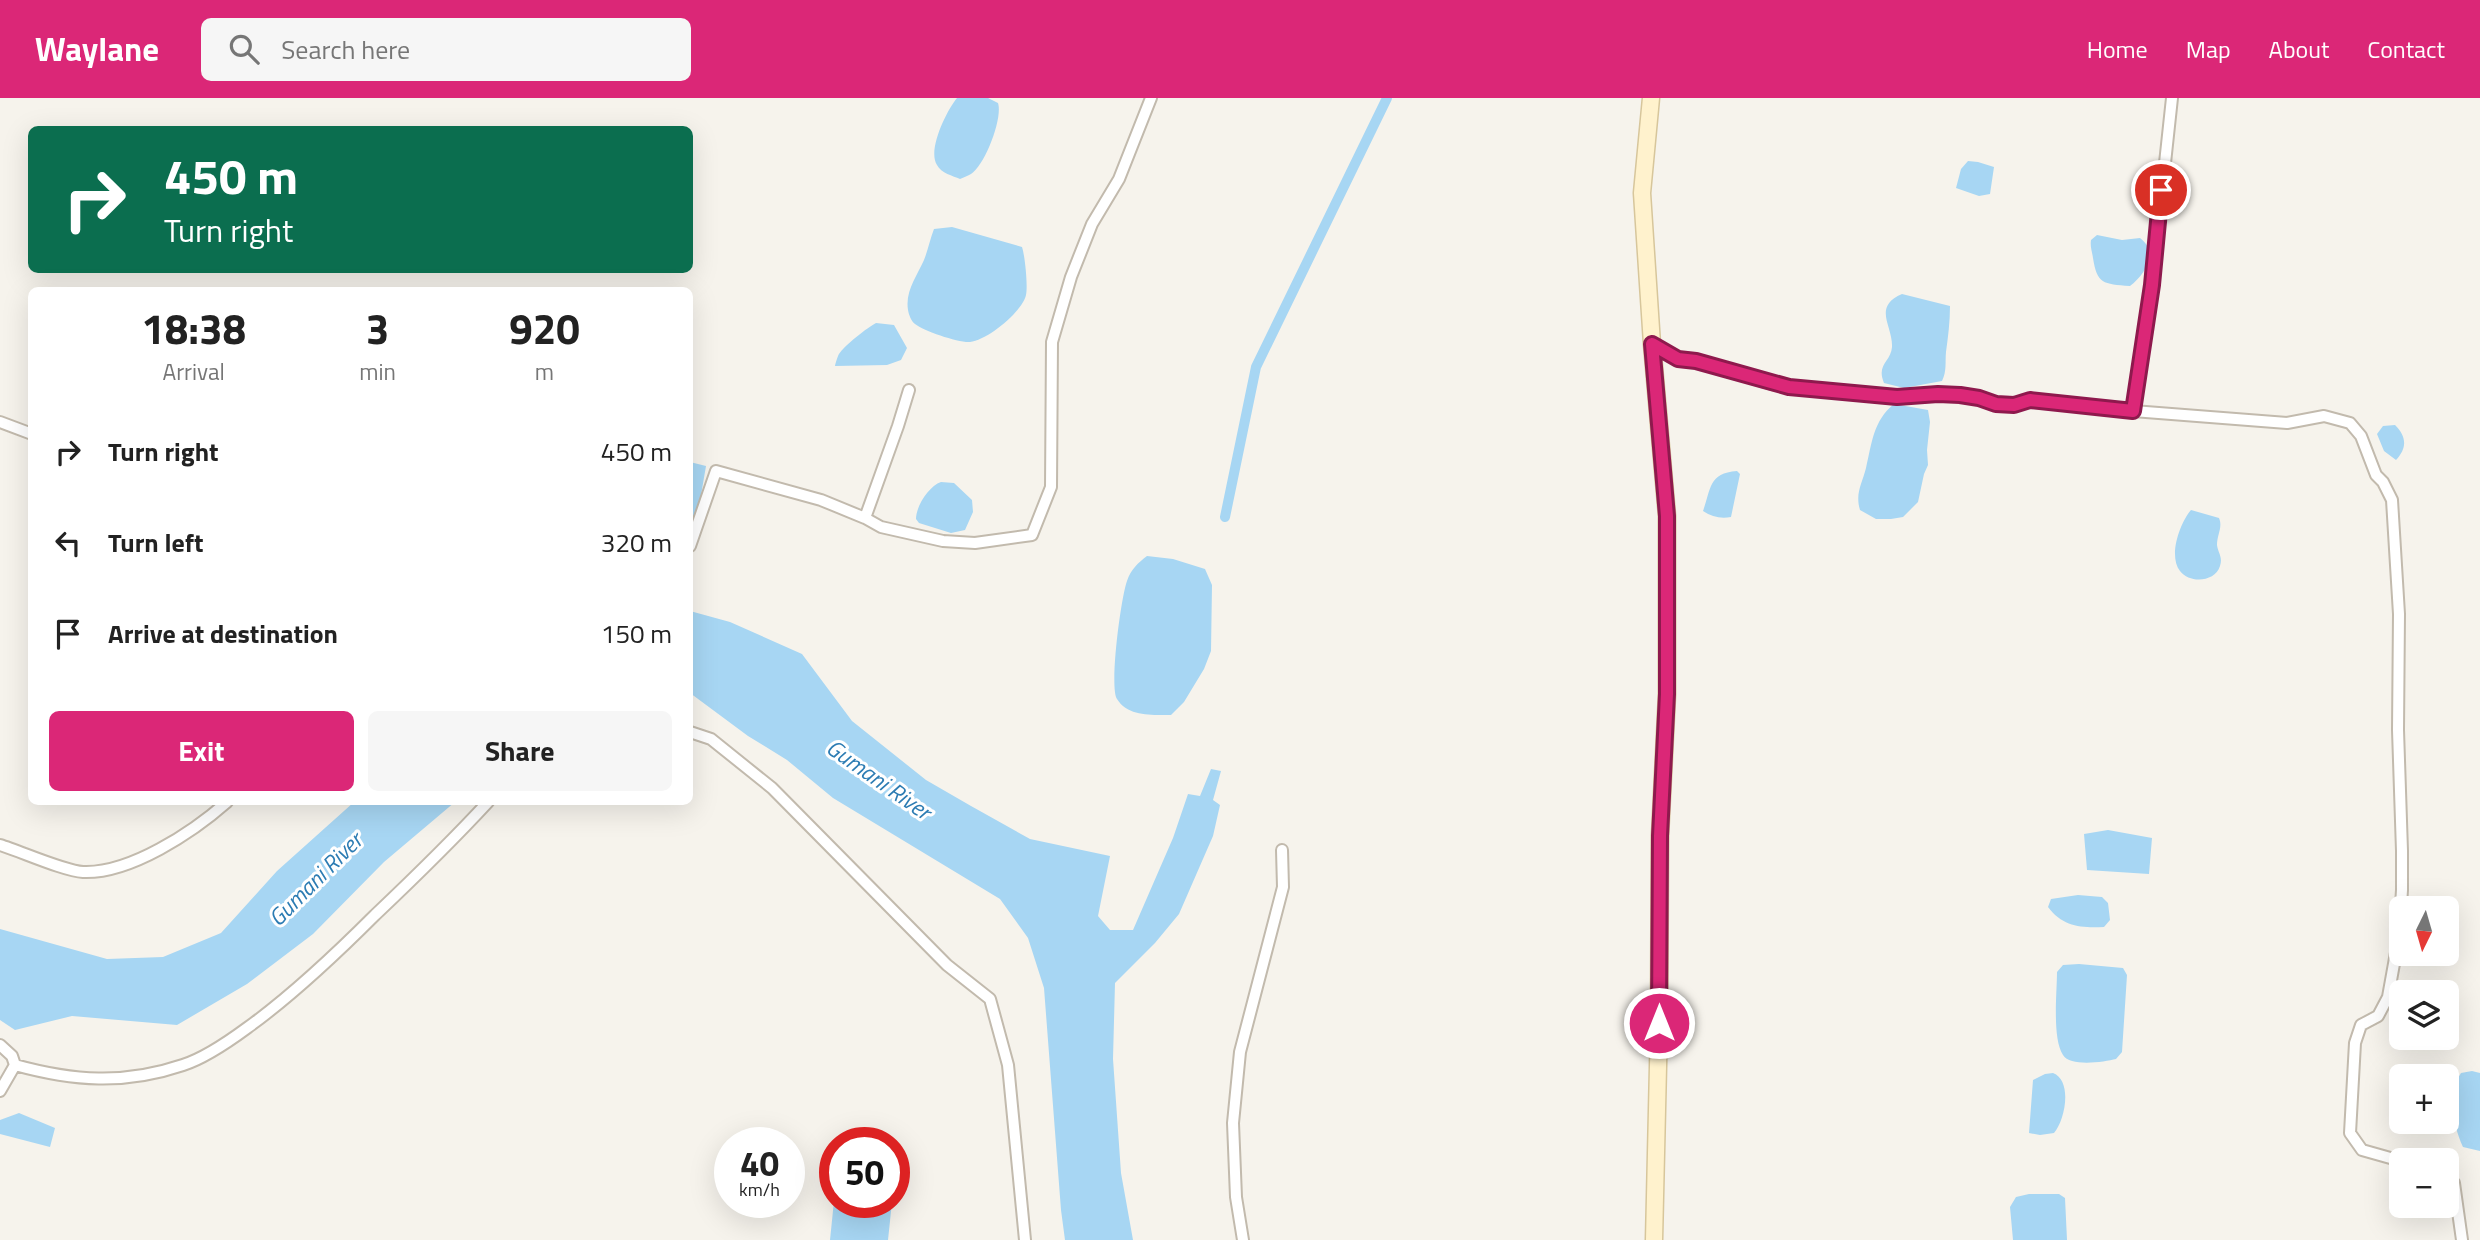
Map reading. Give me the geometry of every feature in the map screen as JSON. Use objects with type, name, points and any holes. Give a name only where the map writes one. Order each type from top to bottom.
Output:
[{"type":"main road","points":[[1651,98],[1642,193],[1667,516],[1667,694],[1660,836],[1654,1240]]},
{"type":"street","points":[[693,537],[716,471],[821,499],[881,527],[943,541],[975,543],[1032,535],[1051,487],[1052,342],[1071,277],[1092,224],[1119,178],[1151,98]]},
{"type":"street","points":[[2133,411],[2152,285],[2172,98]]},
{"type":"street","points":[[1652,344],[1678,359],[1696,361],[1789,387],[1897,397],[1960,395],[1996,404],[2014,405],[2030,400],[2287,423],[2324,416],[2350,423],[2361,436],[2376,475],[2383,482],[2392,500],[2399,614],[2398,730],[2402,851],[2399,936],[2388,997],[2378,1016],[2361,1025],[2355,1043],[2350,1133],[2362,1150],[2389,1158]]},
{"type":"street","points":[[865,518],[909,390]]},
{"type":"street","points":[[0,422],[28,432]]},
{"type":"street","points":[[693,733],[710,739],[772,788],[947,965],[990,999],[1008,1065],[1025,1240]]},
{"type":"street","points":[[0,845],[81,872],[107,870],[146,856],[177,839],[223,805]]},
{"type":"street","points":[[15,1065],[51,1075],[87,1080],[143,1076],[185,1065],[228,1042],[268,1013],[344,946],[485,805]]},
{"type":"street","points":[[1243,1240],[1236,1197],[1233,1123],[1240,1052],[1283,887],[1282,850]]},
{"type":"street","points":[[0,1045],[12,1056],[15,1065],[0,1091]]},
{"type":"street","points":[[2459,1216],[2462,1240]]},
{"type":"water","points":[[957,98],[988,98],[998,103],[999,110],[995,130],[982,161],[971,174],[960,179],[941,170],[937,165],[934,150],[948,111]]},
{"type":"water","points":[[1968,161],[1994,167],[1990,194],[1979,196],[1956,188],[1961,169]]},
{"type":"water","points":[[952,227],[1022,247],[1024,257],[1027,291],[1023,302],[995,331],[970,342],[950,339],[919,327],[912,321],[908,310],[910,290],[934,229]]},
{"type":"water","points":[[2097,235],[2122,240],[2140,238],[2146,244],[2149,250],[2148,264],[2130,286],[2107,283],[2099,278],[2091,245],[2091,240]]},
{"type":"water","points":[[1902,294],[1950,306],[1942,381],[1904,388],[1884,383],[1882,371],[1892,347],[1886,311],[1893,299]]},
{"type":"water","points":[[876,323],[894,325],[907,348],[901,360],[887,365],[835,366],[842,351]]},
{"type":"water","points":[[1894,404],[1928,410],[1928,465],[1918,502],[1903,517],[1876,519],[1860,510],[1859,493],[1877,425]]},
{"type":"water","points":[[2395,425],[2404,442],[2396,460],[2384,451],[2377,434],[2383,426]]},
{"type":"water","points":[[693,463],[706,466],[693,522]]},
{"type":"water","points":[[1737,471],[1740,474],[1731,517],[1717,517],[1703,511],[1716,479],[1728,472]]},
{"type":"water","points":[[941,482],[954,483],[972,500],[973,512],[965,530],[951,533],[919,523],[916,519],[924,497]]},
{"type":"water","points":[[2191,510],[2219,518],[2220,521],[2217,545],[2221,563],[2217,571],[2208,578],[2196,579],[2184,575],[2175,557],[2180,531]]},
{"type":"water","points":[[1147,556],[1173,559],[1205,569],[1212,585],[1211,651],[1204,669],[1184,702],[1171,715],[1134,712],[1122,705],[1115,691],[1117,642],[1125,590],[1133,570]]},
{"type":"water","name":"Gumani River","points":[[693,612],[730,622],[802,654],[852,721],[926,780],[1030,839],[1110,856],[1098,916],[1110,930],[1133,930],[1173,838],[1188,794],[1200,796],[1211,769],[1221,771],[1213,800],[1220,805],[1213,836],[1179,914],[1155,943],[1115,983],[1113,1059],[1121,1173],[1133,1240],[1065,1240],[1044,988],[1028,938],[1000,899],[833,798],[787,760],[748,736],[693,695]]},
{"type":"water","name":"Gumani River","points":[[351,805],[451,805],[384,862],[313,934],[247,984],[177,1025],[72,1016],[15,1030],[0,1020],[0,929],[107,959],[163,957],[221,933],[277,871]]},
{"type":"water","points":[[2108,830],[2152,838],[2149,874],[2087,870],[2084,834]]},
{"type":"water","points":[[2078,895],[2102,897],[2108,903],[2110,920],[2104,927],[2073,925],[2060,919],[2048,907],[2051,899]]},
{"type":"water","points":[[2063,965],[2123,968],[2127,975],[2122,1052],[2116,1059],[2088,1063],[2073,1061],[2063,1055],[2056,1027],[2057,972]]},
{"type":"water","points":[[2053,1073],[2059,1077],[2065,1092],[2064,1110],[2058,1127],[2054,1133],[2029,1133],[2033,1080]]},
{"type":"water","points":[[2461,1073],[2480,1073],[2480,1151],[2463,1147],[2458,1134]]},
{"type":"water","points":[[19,1113],[55,1128],[50,1147],[0,1134],[0,1120]]},
{"type":"water","points":[[2059,1194],[2065,1198],[2067,1240],[2013,1240],[2010,1207],[2016,1197]]},
{"type":"water","points":[[832,1218],[890,1218],[888,1240],[830,1240]]},
{"type":"waterway","points":[[1225,517],[1256,367],[1387,98]]},
{"type":"route","points":[[1659,1023],[1660,836],[1667,694],[1667,516],[1652,344],[1678,359],[1696,361],[1789,387],[1897,397],[1960,395],[1996,404],[2014,405],[2030,400],[2133,411],[2152,285],[2161,190]]}]
